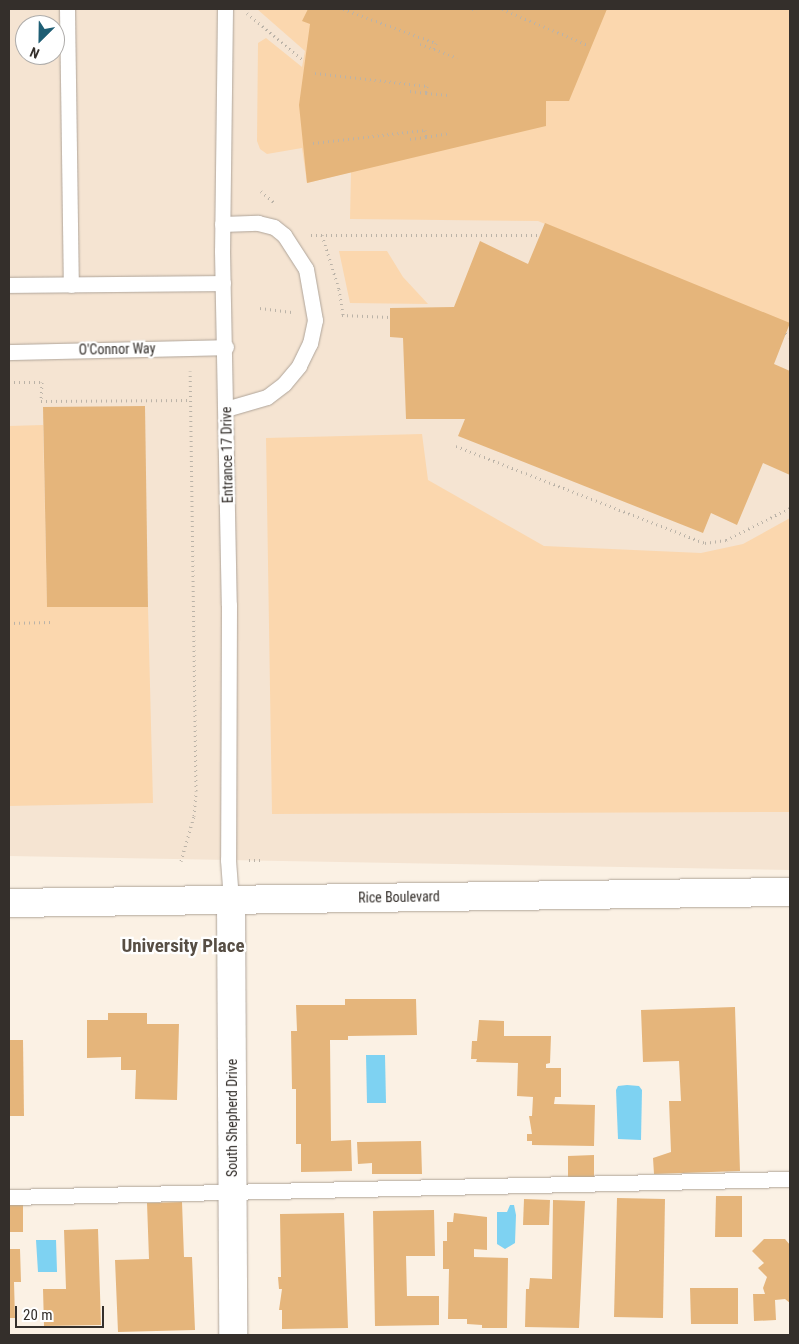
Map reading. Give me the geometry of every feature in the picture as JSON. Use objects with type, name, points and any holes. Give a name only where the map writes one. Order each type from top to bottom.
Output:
[{"type":"main road","name":"Rice Boulevard","points":[[9,903],[790,892]]},
{"type":"main road","name":"South Shepherd Drive","points":[[231,900],[233,1335]]},
{"type":"lane","points":[[67,9],[71,285]]},
{"type":"lane","name":"Entrance 17 Drive","points":[[225,9],[222,224],[226,347],[228,860],[231,900]]},
{"type":"lane","points":[[222,224],[258,222],[274,227],[284,235],[297,250],[306,269],[315,320],[310,343],[299,366],[284,384],[267,397],[226,409]]},
{"type":"lane","points":[[9,285],[223,283]]},
{"type":"lane","name":"O'Connor Way","points":[[9,352],[226,347]]},
{"type":"lane","points":[[9,1197],[232,1194],[790,1179]]},
{"type":"path","points":[[242,9],[304,61]]},
{"type":"path","points":[[343,9],[436,43],[434,50]]},
{"type":"path","points":[[472,9],[477,11]]},
{"type":"path","points":[[502,9],[588,45]]},
{"type":"path","points":[[420,44],[457,58]]},
{"type":"path","points":[[315,73],[427,86],[426,93]]},
{"type":"path","points":[[410,91],[449,94]]},
{"type":"path","points":[[313,143],[425,130],[426,137]]},
{"type":"path","points":[[410,139],[448,133]]},
{"type":"path","points":[[261,191],[280,206]]},
{"type":"path","points":[[304,230],[310,235],[540,236]]},
{"type":"path","points":[[322,235],[339,289],[343,315]]},
{"type":"path","points":[[260,308],[299,313]]},
{"type":"path","points":[[334,314],[390,318]]},
{"type":"path","points":[[786,333],[790,337]]},
{"type":"path","points":[[181,861],[194,816],[196,792],[189,348]]},
{"type":"path","points":[[9,382],[42,382],[41,401],[191,400]]},
{"type":"path","points":[[456,446],[705,544],[726,540],[790,508]]},
{"type":"path","points":[[9,623],[51,622]]},
{"type":"path","points":[[246,860],[261,860]]},
{"type":"shaded area","points":[[9,9],[790,9],[790,870],[9,856]]},
{"type":"shaded area","points":[[257,9],[790,9],[790,326],[538,221],[350,219],[351,172],[307,183],[302,148],[267,154],[260,149],[257,141],[258,43],[266,38],[302,67],[305,51]]},
{"type":"shaded area","points":[[339,251],[387,251],[403,277],[428,304],[350,303]]},
{"type":"shaded area","points":[[43,425],[47,607],[148,607],[153,803],[9,806],[9,426]]},
{"type":"shaded area","points":[[422,434],[428,480],[544,546],[701,553],[743,544],[790,518],[790,812],[272,814],[266,438]]},
{"type":"water","points":[[366,1055],[385,1055],[386,1103],[367,1103]]},
{"type":"water","points":[[618,1086],[639,1086],[642,1090],[641,1140],[618,1139],[616,1090]]},
{"type":"water","points":[[510,1205],[514,1205],[516,1215],[515,1243],[505,1249],[497,1244],[497,1212],[507,1212]]},
{"type":"water","points":[[36,1240],[56,1240],[57,1272],[38,1272]]},
{"type":"building","points":[[308,9],[607,9],[569,101],[546,101],[546,126],[307,183],[299,105],[310,24],[302,21]]},
{"type":"building","points":[[545,223],[790,323],[774,364],[790,371],[790,475],[763,463],[737,525],[711,513],[703,533],[458,436],[465,419],[406,419],[403,338],[390,337],[390,308],[454,307],[480,241],[528,264]]},
{"type":"building","points":[[145,406],[148,607],[47,607],[43,407]]},
{"type":"building","points":[[345,999],[416,999],[417,1035],[348,1036],[348,1040],[330,1040],[331,1141],[351,1140],[352,1171],[301,1172],[301,1144],[296,1144],[296,1089],[292,1089],[291,1031],[297,1031],[296,1005],[345,1005]]},
{"type":"building","points":[[735,1007],[740,1171],[654,1174],[653,1158],[671,1152],[669,1101],[681,1101],[679,1061],[643,1062],[641,1010]]},
{"type":"building","points":[[108,1013],[147,1013],[147,1024],[179,1024],[177,1100],[135,1099],[136,1070],[121,1070],[121,1057],[87,1058],[87,1020],[108,1020]]},
{"type":"building","points":[[479,1020],[504,1021],[504,1036],[551,1036],[550,1063],[546,1064],[546,1068],[561,1068],[561,1097],[555,1097],[554,1104],[595,1105],[594,1146],[532,1145],[532,1141],[527,1141],[527,1134],[532,1134],[529,1116],[532,1116],[533,1097],[517,1096],[518,1063],[476,1062],[477,1059],[471,1059],[472,1041],[477,1041]]},
{"type":"building","points":[[9,1040],[23,1040],[24,1116],[9,1116]]},
{"type":"building","points":[[421,1141],[422,1174],[372,1174],[372,1163],[358,1164],[357,1142]]},
{"type":"building","points":[[594,1155],[594,1177],[568,1177],[568,1156]]},
{"type":"building","points":[[716,1196],[742,1196],[742,1237],[715,1237]]},
{"type":"building","points":[[617,1198],[665,1199],[663,1318],[614,1317]]},
{"type":"building","points":[[524,1199],[550,1200],[549,1225],[523,1225]]},
{"type":"building","points":[[553,1200],[585,1201],[579,1328],[525,1327],[526,1289],[529,1289],[530,1278],[552,1279]]},
{"type":"building","points":[[182,1202],[184,1257],[192,1257],[195,1330],[118,1332],[115,1260],[149,1259],[147,1203]]},
{"type":"building","points":[[23,1204],[23,1232],[9,1232],[9,1205]]},
{"type":"building","points":[[434,1210],[435,1256],[406,1256],[407,1296],[439,1296],[439,1325],[375,1326],[373,1211]]},
{"type":"building","points":[[344,1213],[348,1328],[282,1329],[282,1310],[279,1310],[282,1289],[279,1289],[278,1277],[281,1277],[280,1214]]},
{"type":"building","points":[[454,1213],[487,1217],[487,1250],[474,1249],[474,1257],[508,1258],[507,1328],[482,1328],[482,1325],[467,1324],[467,1319],[448,1319],[449,1269],[443,1269],[443,1241],[447,1241],[447,1222],[453,1222]]},
{"type":"building","points":[[98,1229],[101,1325],[44,1326],[43,1289],[66,1289],[64,1230]]},
{"type":"building","points":[[764,1239],[785,1239],[790,1245],[790,1303],[785,1299],[775,1300],[776,1320],[754,1321],[753,1294],[765,1294],[763,1288],[767,1277],[758,1268],[764,1263],[752,1251]]},
{"type":"building","points":[[9,1249],[20,1249],[21,1282],[14,1282],[15,1318],[9,1318]]},
{"type":"building","points":[[690,1288],[738,1288],[738,1324],[691,1324]]},
{"type":"district","name":"University Place","points":[[183,946]]}]
